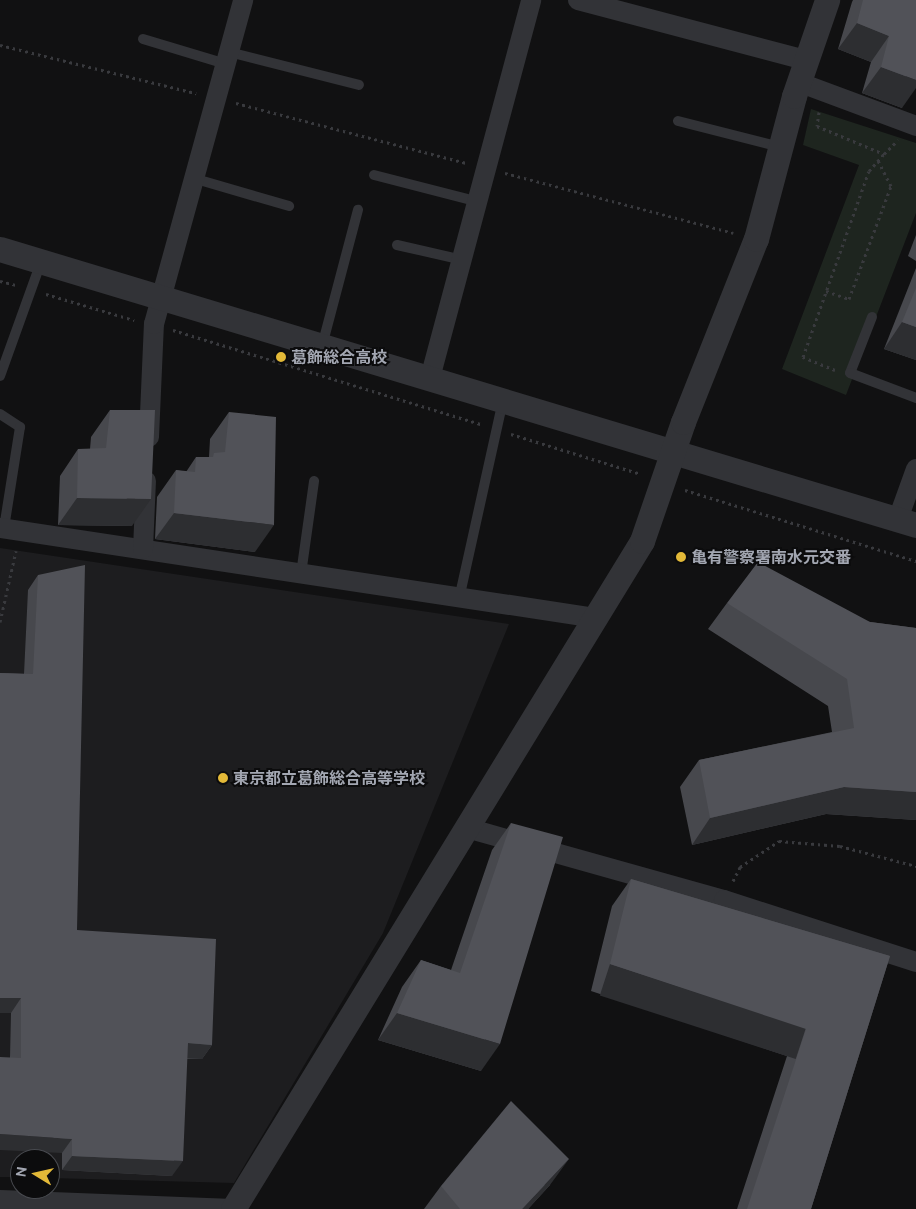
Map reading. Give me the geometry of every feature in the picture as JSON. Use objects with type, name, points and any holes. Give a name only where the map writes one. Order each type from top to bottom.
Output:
[{"type":"street","points":[[143,549],[154,324],[164,298],[243,0]]},
{"type":"street","points":[[430,378],[464,260],[531,0]]},
{"type":"street","points":[[578,0],[802,71],[910,130]]},
{"type":"street","points":[[0,1200],[41,1205],[233,1209],[642,541],[672,450],[756,239],[780,146],[802,71],[826,0]]},
{"type":"street","points":[[0,249],[907,522],[916,468]]},
{"type":"street","points":[[8,529],[459,599],[596,618]]},
{"type":"street","points":[[467,828],[724,900],[916,962]]},
{"type":"lane","points":[[143,39],[359,85]]},
{"type":"lane","points":[[678,121],[780,146]]},
{"type":"lane","points":[[374,176],[479,202]]},
{"type":"lane","points":[[196,179],[289,206]]},
{"type":"lane","points":[[322,346],[358,210]]},
{"type":"lane","points":[[397,244],[464,260]]},
{"type":"lane","points":[[0,376],[41,261]]},
{"type":"lane","points":[[872,317],[850,373],[916,398]]},
{"type":"lane","points":[[459,599],[503,401]]},
{"type":"lane","points":[[0,414],[20,427],[8,529]]},
{"type":"lane","points":[[301,574],[314,481]]},
{"type":"path","points":[[0,45],[218,98],[756,239]]},
{"type":"path","points":[[820,104],[817,126],[884,154]]},
{"type":"path","points":[[840,372],[803,357],[868,171],[910,130]]},
{"type":"path","points":[[826,291],[850,299],[891,186],[878,161]]},
{"type":"path","points":[[0,281],[142,320]]},
{"type":"path","points":[[170,329],[488,427]]},
{"type":"path","points":[[507,430],[645,476]]},
{"type":"path","points":[[676,487],[916,561]]},
{"type":"path","points":[[0,622],[8,529]]},
{"type":"path","points":[[724,900],[740,868],[779,841],[840,846],[916,866]]},
{"type":"shaded area","points":[[811,109],[916,143],[916,213],[846,395],[782,369],[859,165],[803,145]]},
{"type":"shaded area","name":"東京都立葛飾総合高等学校","points":[[0,548],[509,624],[383,933],[234,1183],[60,1178],[60,1149],[10,1149],[10,1177],[0,1177]]},
{"type":"building","points":[[863,0],[916,0],[916,80],[881,67],[889,36],[857,23]]},
{"type":"building","points":[[916,288],[916,327],[902,322]]},
{"type":"building","points":[[110,410],[155,410],[151,499],[77,498],[78,449],[106,448]]},
{"type":"building","points":[[229,412],[276,417],[274,525],[174,513],[176,470],[195,472],[196,457],[213,457],[214,453],[225,452]]},
{"type":"building","points":[[758,562],[870,622],[916,628],[916,792],[844,787],[710,818],[699,760],[854,728],[847,679],[727,603]]},
{"type":"building","points":[[85,565],[77,930],[216,939],[212,1045],[188,1043],[183,1161],[72,1156],[72,1139],[0,1134],[0,1057],[21,1058],[21,998],[0,998],[0,673],[33,674],[38,575]]},
{"type":"building","points":[[511,823],[563,837],[500,1044],[397,1013],[421,960],[460,973]]},
{"type":"building","points":[[631,879],[890,956],[811,1209],[747,1209],[806,1029],[610,964]]},
{"type":"building","points":[[511,1101],[569,1159],[522,1209],[460,1209],[441,1186]]},
{"type":"place","name":"葛飾総合高校","points":[[281,357]]},
{"type":"place","name":"亀有警察署南水元交番","points":[[681,557]]},
{"type":"place","name":"東京都立葛飾総合高等学校","points":[[223,778]]}]
